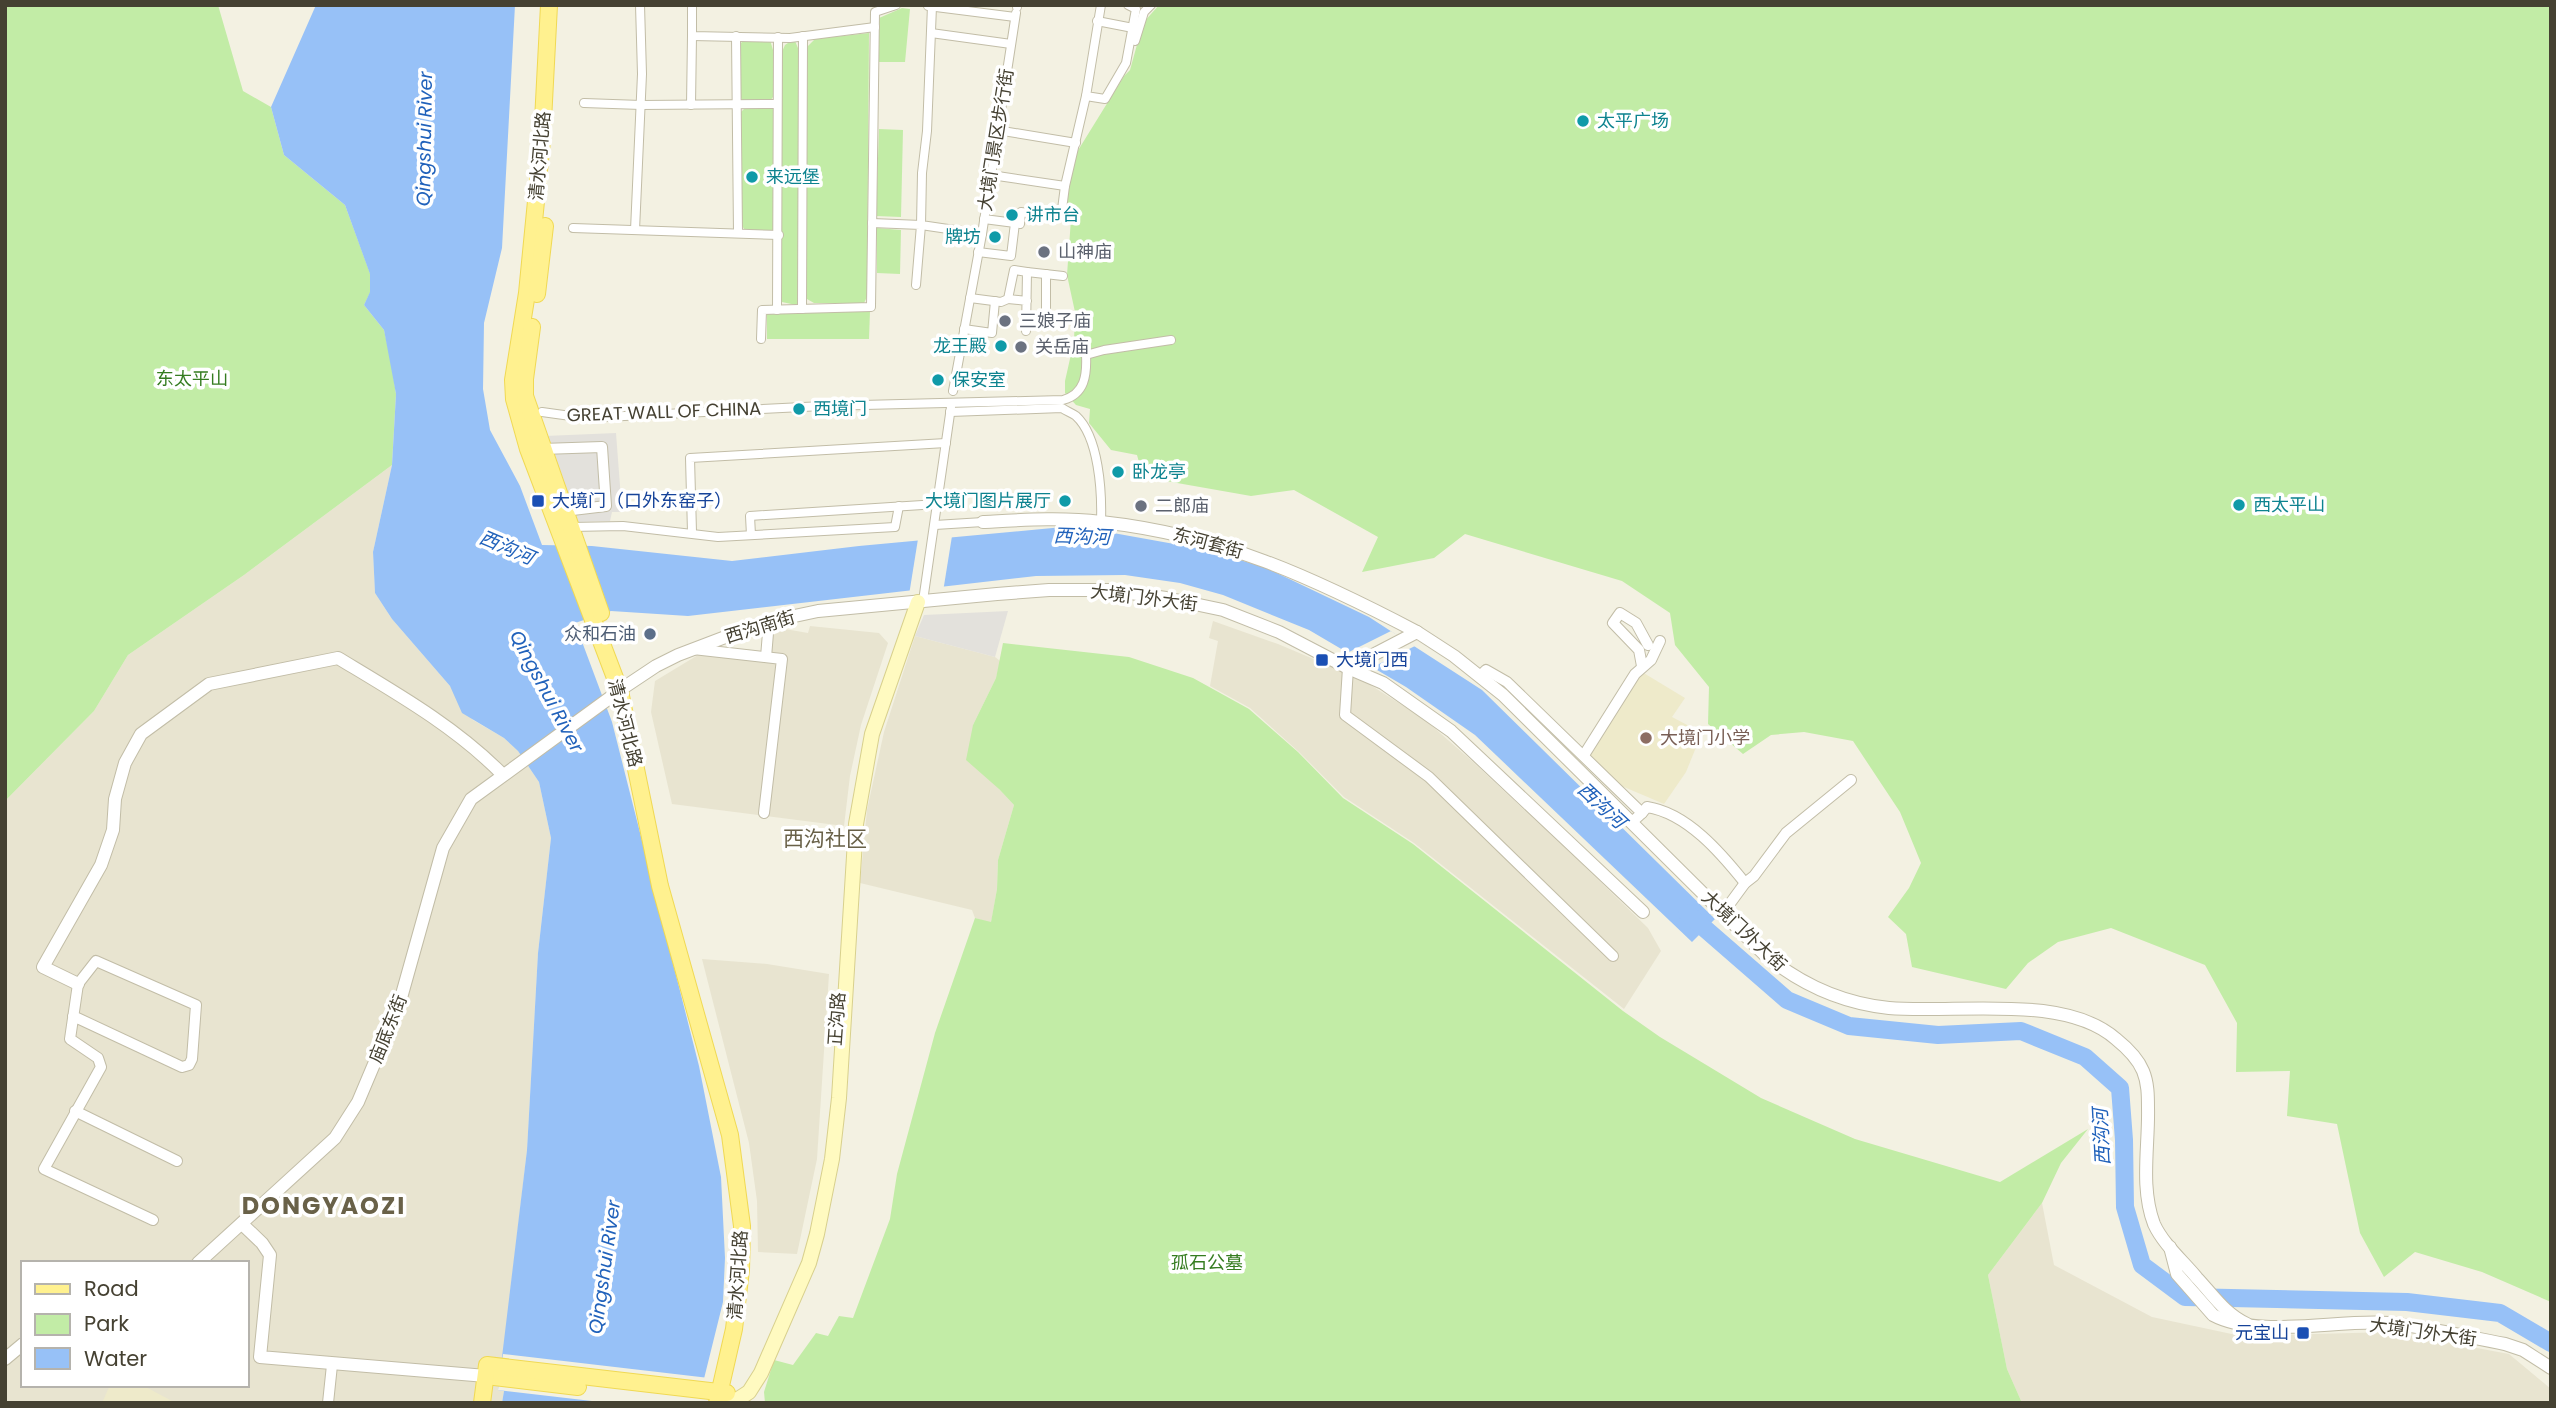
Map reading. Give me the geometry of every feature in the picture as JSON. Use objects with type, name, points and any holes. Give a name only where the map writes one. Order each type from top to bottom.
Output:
[{"type":"main road","name":"清水河北路","points":[[549,5],[537,200],[527,293],[513,380],[518,417],[568,530]]},
{"type":"main road","name":"清水河北路","points":[[558,5],[552,151],[525,396],[618,692],[667,884],[736,1132],[749,1226],[748,1270],[738,1346],[718,1398]]},
{"type":"main road","name":"正沟路","points":[[718,1398],[737,1390],[755,1369],[790,1296],[804,1259],[825,1158],[832,1096],[850,818],[856,777],[864,735],[917,601]]},
{"type":"main road","points":[[490,1380],[718,1398]]},
{"type":"street","points":[[635,230],[640,106],[640,5]]},
{"type":"street","points":[[691,105],[692,5]]},
{"type":"street","points":[[761,339],[762,310],[871,307],[875,12],[895,5]]},
{"type":"street","points":[[984,219],[1020,224],[1021,212],[1060,217],[1086,96],[1101,5]]},
{"type":"street","points":[[916,285],[927,131],[930,6],[1016,11]]},
{"type":"street","points":[[1086,96],[1105,99],[1126,63],[1140,8]]},
{"type":"street","points":[[1129,48],[1134,45],[1140,8]]},
{"type":"street","name":"大境门景区步行街","points":[[953,391],[982,234],[1016,11]]},
{"type":"street","points":[[1097,20],[1133,28]]},
{"type":"street","points":[[692,36],[803,36],[874,27]]},
{"type":"street","points":[[931,33],[1011,44]]},
{"type":"street","points":[[736,36],[738,233]]},
{"type":"street","points":[[802,309],[803,36]]},
{"type":"street","points":[[777,310],[778,37]]},
{"type":"street","points":[[584,103],[640,106],[777,104]]},
{"type":"street","points":[[997,130],[1076,143]]},
{"type":"street","points":[[991,175],[1065,186]]},
{"type":"street","points":[[872,223],[921,225],[982,234]]},
{"type":"street","points":[[1008,299],[1014,270],[1011,256],[1015,223]]},
{"type":"street","points":[[573,228],[779,235]]},
{"type":"street","points":[[978,252],[1011,256]]},
{"type":"street","points":[[1014,270],[1063,276]]},
{"type":"street","points":[[1026,331],[1024,314],[1027,272]]},
{"type":"street","points":[[1046,274],[1046,317]]},
{"type":"street","points":[[970,298],[1027,301]]},
{"type":"street","points":[[964,329],[992,332],[995,301]]},
{"type":"street","name":"GREAT WALL OF CHINA","points":[[542,412],[585,418],[823,406],[1063,400],[1080,391],[1087,372],[1087,355],[1171,340]]},
{"type":"street","points":[[917,601],[933,535],[951,408],[1062,408],[1076,416],[1086,428],[1093,449],[1101,498],[1101,522]]},
{"type":"street","points":[[692,532],[690,458],[946,443]]},
{"type":"street","points":[[542,449],[602,447],[606,506],[568,530]]},
{"type":"street","points":[[751,534],[750,516],[938,504]]},
{"type":"street","points":[[568,530],[623,526],[718,537],[895,527],[899,506]]},
{"type":"street","points":[[934,525],[983,522]]},
{"type":"street","name":"东河套街","points":[[983,522],[1101,522],[1173,533],[1241,551],[1277,564],[1418,632]]},
{"type":"street","name":"大境门外大街","points":[[917,601],[1049,590],[1109,590],[1223,610],[1279,632],[1348,668],[1383,682],[1451,731],[1643,912]]},
{"type":"street","name":"西沟南街","points":[[519,764],[656,666],[693,649],[769,621],[818,611],[917,601]]},
{"type":"street","points":[[1642,666],[1639,650],[1613,624],[1620,612],[1636,623],[1648,645]]},
{"type":"street","points":[[766,657],[769,621]]},
{"type":"street","points":[[1418,632],[1348,668],[1345,715],[1429,777],[1613,956]]},
{"type":"street","name":"大境门外大街","points":[[1418,632],[1503,695],[1723,913],[1781,968],[1805,985],[1846,999],[1886,1008],[2047,1011],[2105,1029],[2132,1055],[2142,1070],[2147,1088],[2146,1187],[2155,1226],[2171,1252],[2193,1272],[2229,1315],[2247,1324]]},
{"type":"street","points":[[1584,755],[1635,674],[1651,660],[1660,641]]},
{"type":"street","points":[[693,649],[782,659],[764,813]]},
{"type":"street","points":[[78,984],[43,967],[102,864],[113,830],[115,799],[125,763],[141,734],[209,684],[338,658],[477,748],[503,775]]},
{"type":"street","points":[[1480,676],[1486,670],[1507,682],[1642,813]]},
{"type":"street","name":"庙底东街","points":[[200,1261],[335,1138],[358,1102],[405,987],[443,848],[471,799],[519,764]]},
{"type":"street","points":[[1723,913],[1786,833],[1851,780]]},
{"type":"street","points":[[1632,822],[1647,807],[1661,809],[1693,830],[1726,860],[1745,883]]},
{"type":"street","points":[[73,1016],[182,1067],[189,1065],[192,1059],[196,1005],[96,961],[78,984],[73,1016],[70,1039],[98,1058],[101,1067],[44,1169],[153,1220]]},
{"type":"street","points":[[75,1111],[177,1161]]},
{"type":"street","points":[[242,1224],[262,1243],[270,1255],[260,1357],[461,1374],[481,1364],[490,1380]]},
{"type":"street","name":"大境门外大街","points":[[2171,1252],[2177,1274],[2215,1316],[2262,1327],[2389,1323],[2505,1344],[2523,1350],[2551,1368]]},
{"type":"street","points":[[5,1359],[21,1346]]},
{"type":"street","points":[[328,1403],[332,1365]]},
{"type":"shaded area","points":[[616,433],[622,512],[612,512],[610,521],[577,522],[545,436]]},
{"type":"shaded area","points":[[392,465],[373,552],[375,593],[392,619],[450,686],[473,720],[504,738],[518,751],[539,782],[551,838],[538,953],[527,1150],[499,1390],[504,1391],[502,1403],[5,1403],[5,801],[94,711],[128,655],[244,575]]},
{"type":"shaded area","points":[[1008,611],[995,657],[915,636],[924,615]]},
{"type":"shaded area","points":[[1213,621],[1278,644],[1361,679],[1424,719],[1582,864],[1648,928],[1661,951],[1624,1009],[1414,843],[1344,797],[1250,708],[1210,686],[1218,641],[1209,638]]},
{"type":"shaded area","points":[[810,626],[879,633],[888,643],[861,725],[850,776],[844,826],[672,804],[651,712],[655,681],[698,655],[766,662],[770,639],[776,632],[785,629],[808,633]]},
{"type":"shaded area","points":[[915,636],[995,657],[1000,661],[996,678],[973,725],[999,789],[1014,805],[998,860],[997,889],[991,923],[975,918],[972,910],[860,883],[867,810],[884,732]]},
{"type":"shaded area","name":"大境门小学","points":[[1642,672],[1685,698],[1672,717],[1693,728],[1693,737],[1699,740],[1686,772],[1664,804],[1617,784],[1590,758],[1593,744]]},
{"type":"shaded area","points":[[702,959],[767,964],[829,974],[817,1159],[797,1254],[758,1252],[757,1201],[749,1143]]},
{"type":"shaded area","points":[[2042,1203],[2054,1265],[2152,1317],[2241,1336],[2391,1332],[2509,1354],[2551,1389],[2551,1403],[2022,1403],[2007,1369],[1988,1275]]},
{"type":"shaded area","points":[[109,1387],[146,1387],[172,1401],[171,1403],[102,1403]]},
{"type":"green space","name":"东太平山","points":[[5,5],[218,5],[243,91],[271,107],[284,155],[345,205],[371,276],[370,293],[364,305],[384,330],[396,394],[392,465],[244,575],[128,655],[94,711],[5,801]]},
{"type":"green space","points":[[1159,5],[2551,5],[2551,1302],[2482,1272],[2415,1252],[2384,1277],[2360,1233],[2337,1124],[2287,1116],[2290,1071],[2236,1072],[2237,1023],[2205,965],[2111,928],[2058,942],[2028,963],[2006,989],[1912,967],[1906,934],[1888,917],[1909,888],[1921,863],[1900,812],[1853,741],[1804,732],[1771,735],[1743,754],[1708,724],[1709,687],[1675,645],[1670,613],[1622,581],[1465,534],[1434,558],[1362,572],[1378,537],[1294,490],[1251,496],[1143,477],[1137,455],[1111,450],[1089,423],[1090,409],[1076,405],[1065,393],[1074,341],[1075,312],[1067,275],[1071,219],[1065,199],[1077,152],[1130,70],[1143,23]]},
{"type":"green space","points":[[902,8],[910,9],[905,62],[878,62],[879,18]]},
{"type":"green space","points":[[869,33],[867,297],[864,303],[814,303],[807,299],[807,47],[815,39]]},
{"type":"green space","points":[[744,40],[770,40],[773,50],[773,97],[770,101],[743,101],[741,98],[741,43]]},
{"type":"green space","points":[[795,41],[798,48],[800,301],[796,305],[782,302],[781,54],[785,45]]},
{"type":"green space","points":[[770,107],[774,110],[776,225],[772,231],[745,230],[742,226],[741,112],[744,109]]},
{"type":"green space","points":[[879,129],[903,130],[901,217],[876,216]]},
{"type":"green space","points":[[877,228],[901,230],[900,274],[877,273]]},
{"type":"green space","points":[[870,311],[869,339],[767,339],[767,313]]},
{"type":"green space","name":"孤石公墓","points":[[1003,643],[1129,657],[1193,678],[1249,709],[1298,752],[1343,798],[1413,844],[1623,1011],[1660,1037],[1761,1098],[1855,1139],[2000,1182],[2088,1129],[2061,1163],[2042,1203],[1988,1275],[2007,1369],[2022,1403],[765,1403],[764,1392],[774,1360],[793,1365],[816,1333],[828,1336],[839,1316],[853,1318],[890,1219],[897,1174],[935,1033],[975,918],[991,922],[997,889],[998,860],[1014,805],[966,760],[973,725],[996,678]]},
{"type":"water","name":"Qingshui River","points":[[316,5],[515,5],[502,248],[484,323],[483,389],[490,430],[520,486],[542,545],[592,546],[732,561],[1063,527],[1091,529],[1202,549],[1264,567],[1369,617],[1482,690],[1715,919],[1692,942],[1475,735],[1406,687],[1309,630],[1223,595],[1180,583],[1125,575],[1036,576],[688,616],[611,611],[575,623],[612,722],[699,1066],[721,1177],[725,1258],[723,1302],[698,1403],[502,1403],[504,1391],[498,1390],[527,1150],[538,953],[551,838],[539,782],[518,751],[504,738],[462,713],[450,686],[392,619],[375,593],[373,552],[392,465],[396,394],[384,330],[364,305],[370,292],[370,274],[345,205],[284,155],[271,107]]},
{"type":"pier","points":[[952,536],[943,592],[909,595],[918,539]]},
{"type":"pier","points":[[1391,631],[1415,646],[1371,668],[1347,653]]},
{"type":"pier","points":[[503,1354],[709,1378],[702,1403],[609,1403],[498,1390]]},
{"type":"waterway","name":"西沟河","points":[[1687,913],[1787,1000],[1849,1026],[1938,1035],[2021,1031],[2085,1057],[2120,1088],[2125,1207],[2142,1265],[2185,1297],[2407,1302],[2500,1313],[2551,1343]]},
{"type":"place","name":"太平广场","points":[[1583,121]]},
{"type":"place","name":"来远堡","points":[[752,177]]},
{"type":"place","name":"讲市台","points":[[1012,215]]},
{"type":"place","name":"牌坊","points":[[995,237]]},
{"type":"place","name":"山神庙","points":[[1044,252]]},
{"type":"place","name":"三娘子庙","points":[[1005,321]]},
{"type":"place","name":"龙王殿","points":[[1001,346]]},
{"type":"place","name":"关岳庙","points":[[1021,347]]},
{"type":"place","name":"保安室","points":[[938,380]]},
{"type":"place","name":"西境门","points":[[799,409]]},
{"type":"place","name":"卧龙亭","points":[[1118,472]]},
{"type":"place","name":"大境门（口外东窑子）","points":[[538,501]]},
{"type":"place","name":"大境门图片展厅","points":[[1065,501]]},
{"type":"place","name":"西太平山","points":[[2239,505]]},
{"type":"place","name":"二郎庙","points":[[1141,506]]},
{"type":"place","name":"众和石油","points":[[650,634]]},
{"type":"place","name":"大境门西","points":[[1322,660]]},
{"type":"place","name":"大境门小学","points":[[1646,738]]},
{"type":"place","name":"元宝山","points":[[2303,1333]]},
{"type":"district","name":"西沟社区","points":[[825,839]]},
{"type":"district","name":"DONGYAOZI","points":[[324,1206]]}]
